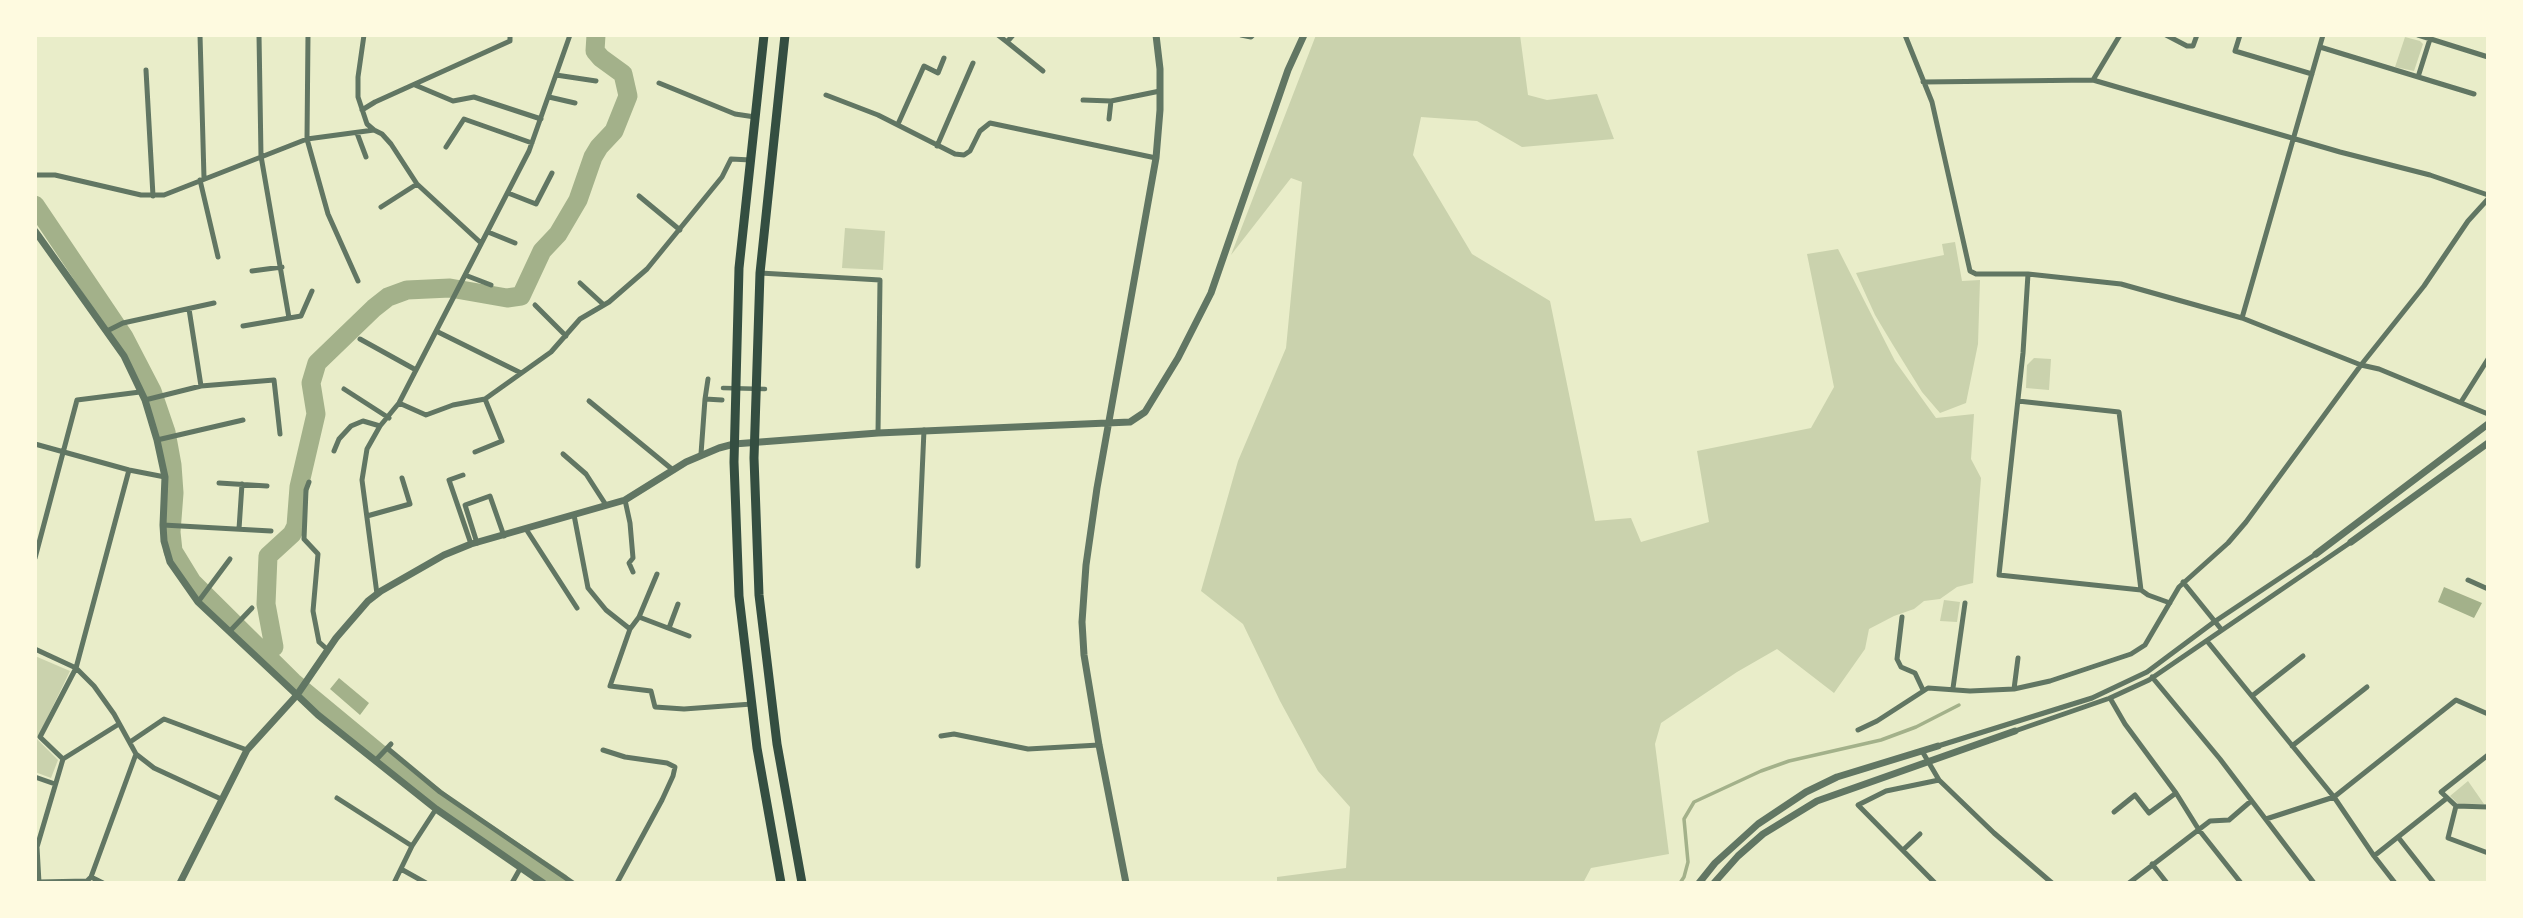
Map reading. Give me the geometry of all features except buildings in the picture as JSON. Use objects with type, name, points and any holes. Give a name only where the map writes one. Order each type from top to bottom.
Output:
[{"type":"highway","points":[[764,35],[739,268],[734,444],[739,597],[757,747],[781,883]]},
{"type":"highway","points":[[785,35],[761,273],[754,443],[760,595],[777,744],[802,883]]},
{"type":"street","points":[[200,35],[202,179],[218,257]]},
{"type":"street","points":[[259,35],[261,156],[289,318]]},
{"type":"street","points":[[308,35],[307,139],[328,214],[358,281]]},
{"type":"street","points":[[364,35],[358,97],[373,131]]},
{"type":"street","points":[[362,110],[510,41],[510,35]]},
{"type":"street","points":[[377,594],[362,480],[367,449],[380,426],[399,403],[508,193],[532,143],[570,35]]},
{"type":"street","points":[[998,35],[1043,71]]},
{"type":"street","points":[[1007,42],[1013,35]]},
{"type":"street","points":[[1126,883],[1099,745],[1084,655],[1082,622],[1089,545],[1156,158],[1160,91],[1156,35]]},
{"type":"street","points":[[1241,35],[1253,35]]},
{"type":"street","points":[[180,883],[247,750],[298,694],[328,650],[368,601],[444,555],[474,543],[625,500],[701,454],[734,444],[925,430],[1129,422],[1145,412],[1172,368],[1211,293],[1288,70],[1304,35]]},
{"type":"street","points":[[1905,35],[1932,102],[1970,271],[1976,274],[2028,274],[2120,284],[2242,318],[2361,365],[2379,369],[2488,414]]},
{"type":"street","points":[[2093,80],[2120,35]]},
{"type":"street","points":[[2166,35],[2187,46],[2193,46],[2197,35]]},
{"type":"street","points":[[2240,35],[2235,51],[2312,74]]},
{"type":"street","points":[[2242,318],[2322,35]]},
{"type":"street","points":[[2418,35],[2488,57]]},
{"type":"street","points":[[2418,77],[2430,39]]},
{"type":"street","points":[[2320,47],[2473,93]]},
{"type":"street","points":[[898,124],[924,66],[937,73],[944,58]]},
{"type":"street","points":[[937,146],[973,63]]},
{"type":"street","points":[[146,70],[153,196]]},
{"type":"street","points":[[556,75],[596,81]]},
{"type":"street","points":[[1858,730],[1928,688],[1970,691],[2014,689],[2050,681],[2131,654],[2145,645],[2183,582],[2228,543],[2246,522],[2488,197],[2430,175],[2340,152],[2293,136],[2093,80],[1923,82]]},
{"type":"street","points":[[659,83],[735,114],[755,117]]},
{"type":"street","points":[[414,85],[453,101],[474,97],[541,119]]},
{"type":"street","points":[[1083,100],[1111,101],[1160,91]]},
{"type":"street","points":[[826,95],[898,124],[955,154],[964,155],[970,151],[980,131],[990,123],[1156,158]]},
{"type":"street","points":[[549,97],[575,103]]},
{"type":"street","points":[[1109,119],[1111,101]]},
{"type":"street","points":[[446,147],[464,119],[532,143]]},
{"type":"street","points":[[35,174],[153,196],[164,195],[307,139],[373,131],[382,134],[391,144],[417,184],[481,243]]},
{"type":"street","points":[[357,133],[366,157]]},
{"type":"street","points":[[399,403],[426,415],[453,405],[485,399],[551,352],[580,318],[604,305],[647,269],[722,177],[731,159],[751,160]]},
{"type":"street","points":[[508,193],[536,204],[552,173]]},
{"type":"street","points":[[381,207],[417,184]]},
{"type":"street","points":[[639,196],[680,230]]},
{"type":"street","points":[[35,231],[109,329],[140,392],[147,399],[159,439],[165,477],[164,541],[170,562],[200,600],[318,715],[436,809],[544,883]]},
{"type":"street","points":[[488,232],[515,243]]},
{"type":"street","points":[[252,271],[282,267]]},
{"type":"street","points":[[761,273],[880,280],[878,433]]},
{"type":"street","points":[[2028,274],[2018,401],[1999,575],[2141,590],[2170,603]]},
{"type":"street","points":[[465,275],[491,285]]},
{"type":"street","points":[[580,284],[604,305]]},
{"type":"street","points":[[243,326],[301,316],[312,291]]},
{"type":"street","points":[[109,329],[123,323],[215,303]]},
{"type":"street","points":[[535,305],[566,336]]},
{"type":"street","points":[[189,309],[201,386]]},
{"type":"street","points":[[436,331],[521,373]]},
{"type":"street","points":[[360,339],[416,370]]},
{"type":"street","points":[[2461,402],[2488,359]]},
{"type":"street","points":[[701,454],[708,379]]},
{"type":"street","points":[[147,399],[201,386],[274,380],[280,435]]},
{"type":"street","points":[[723,388],[765,389]]},
{"type":"street","points":[[344,389],[389,418]]},
{"type":"street","points":[[35,558],[77,400],[140,392]]},
{"type":"street","points":[[475,452],[502,441],[485,399]]},
{"type":"street","points":[[705,399],[735,400]]},
{"type":"street","points":[[589,401],[673,470]]},
{"type":"street","points":[[2018,401],[2119,412],[2141,590]]},
{"type":"street","points":[[159,439],[243,420]]},
{"type":"street","points":[[334,451],[339,439],[351,426],[363,421],[380,426]]},
{"type":"street","points":[[1699,883],[1715,863],[1758,824],[1806,792],[1837,777],[2103,694],[2147,672],[2214,622],[2316,554],[2488,424]]},
{"type":"street","points":[[918,566],[925,430]]},
{"type":"street","points":[[1714,883],[1738,856],[1763,834],[1808,807],[1926,762],[2110,698],[2152,677],[2351,542],[2488,443]]},
{"type":"street","points":[[35,444],[165,477]]},
{"type":"street","points":[[563,454],[586,474],[606,505]]},
{"type":"street","points":[[63,759],[40,737],[76,668],[129,470]]},
{"type":"street","points":[[463,475],[449,480],[474,543]]},
{"type":"street","points":[[367,516],[410,504],[402,478]]},
{"type":"street","points":[[310,482],[306,490],[304,539],[318,554],[313,611],[319,642],[328,650]]},
{"type":"street","points":[[219,483],[267,486]]},
{"type":"street","points":[[239,529],[242,484]]},
{"type":"street","points":[[474,543],[465,505],[490,496],[504,536]]},
{"type":"street","points":[[625,500],[633,558],[629,563],[633,572]]},
{"type":"street","points":[[574,514],[588,588],[606,610],[630,629]]},
{"type":"street","points":[[165,525],[271,531]]},
{"type":"street","points":[[526,529],[576,608]]},
{"type":"street","points":[[200,600],[230,559]]},
{"type":"street","points":[[657,574],[639,617],[630,629],[610,686],[651,691],[655,707],[684,709],[752,704]]},
{"type":"street","points":[[2468,580],[2488,589]]},
{"type":"street","points":[[2183,582],[2221,629]]},
{"type":"street","points":[[1953,688],[1965,603]]},
{"type":"street","points":[[669,628],[678,604]]},
{"type":"street","points":[[231,630],[252,608]]},
{"type":"street","points":[[639,617],[689,636]]},
{"type":"street","points":[[1902,617],[1897,659],[1901,667],[1914,673],[1923,690]]},
{"type":"street","points":[[2207,641],[2333,797],[2396,883]]},
{"type":"street","points":[[35,649],[76,668],[103,697],[136,754],[154,768],[221,799]]},
{"type":"street","points":[[2252,696],[2303,656]]},
{"type":"street","points":[[2014,689],[2018,658]]},
{"type":"street","points":[[2152,677],[2220,759],[2315,883]]},
{"type":"street","points":[[2292,746],[2367,687]]},
{"type":"street","points":[[2110,698],[2199,830],[2241,883]]},
{"type":"street","points":[[2266,819],[2333,797],[2456,700],[2488,713]]},
{"type":"street","points":[[130,742],[164,719],[247,750]]},
{"type":"street","points":[[120,724],[63,759],[36,847],[39,883],[87,881],[92,877],[136,754]]},
{"type":"street","points":[[941,736],[954,734],[1028,749],[1099,745]]},
{"type":"street","points":[[376,760],[387,747],[440,792],[573,883]]},
{"type":"street","points":[[603,750],[675,767],[662,800],[617,883]]},
{"type":"street","points":[[1922,751],[1926,762],[1939,780],[1994,833],[2052,883]]},
{"type":"street","points":[[2488,755],[2441,792],[2456,806],[2488,807]]},
{"type":"street","points":[[35,777],[55,783]]},
{"type":"street","points":[[1935,883],[1858,804],[1886,791],[1939,780]]},
{"type":"street","points":[[2115,812],[2135,794],[2149,813],[2176,793]]},
{"type":"street","points":[[337,798],[412,846]]},
{"type":"street","points":[[2374,856],[2447,798]]},
{"type":"street","points":[[2129,883],[2210,821],[2229,820],[2251,801]]},
{"type":"street","points":[[2456,806],[2448,838],[2488,853]]},
{"type":"street","points":[[394,883],[412,846],[436,809]]},
{"type":"street","points":[[483,839],[489,830]]},
{"type":"street","points":[[1903,850],[1920,834]]},
{"type":"street","points":[[2398,837],[2434,883]]},
{"type":"street","points":[[2152,863],[2167,883]]},
{"type":"street","points":[[512,883],[520,867]]},
{"type":"street","points":[[401,869],[426,883]]},
{"type":"street","points":[[92,877],[103,883]]},
{"type":"shaded area","points":[[1316,35],[1520,35],[1528,95],[1547,100],[1597,94],[1614,139],[1522,147],[1477,121],[1421,117],[1413,155],[1472,254],[1550,301],[1595,521],[1631,518],[1641,542],[1709,522],[1697,451],[1811,428],[1834,387],[1807,254],[1838,249],[1895,361],[1936,418],[1974,414],[1971,459],[1981,478],[1973,583],[1957,587],[1940,599],[1924,601],[1914,609],[1869,629],[1865,649],[1834,693],[1777,649],[1737,672],[1661,723],[1655,744],[1669,854],[1591,868],[1583,883],[1277,883],[1277,877],[1346,868],[1350,807],[1318,771],[1243,624],[1201,591],[1238,461],[1286,348],[1302,182],[1291,178],[1231,255]]},
{"type":"shaded area","points":[[2405,37],[2423,44],[2414,71],[2395,67]]},
{"type":"shaded area","points":[[845,228],[885,231],[883,270],[842,268]]},
{"type":"shaded area","points":[[1955,242],[1962,281],[1980,280],[1978,344],[1966,403],[1940,413],[1922,392],[1875,315],[1856,273],[1944,255],[1942,244]]},
{"type":"shaded area","points":[[2034,358],[2051,359],[2049,390],[2026,388],[2027,365]]},
{"type":"shaded area","points":[[2444,587],[2482,603],[2474,618],[2438,602]]},
{"type":"shaded area","points":[[1944,600],[1960,602],[1957,622],[1940,621]]},
{"type":"shaded area","points":[[35,656],[70,671],[37,739],[58,760],[51,778],[35,772]]},
{"type":"shaded area","points":[[339,678],[369,703],[360,715],[330,689]]},
{"type":"shaded area","points":[[2468,781],[2484,804],[2458,804],[2450,796]]},
{"type":"waterway","points":[[262,652],[274,647],[266,604],[268,556],[292,534],[296,526],[299,487],[316,414],[311,383],[317,363],[374,308],[388,297],[407,290],[450,288],[507,298],[521,296],[542,251],[558,234],[578,200],[593,157],[614,131],[628,96],[623,74],[595,51],[596,35]]},
{"type":"waterway","points":[[35,205],[124,337],[152,391],[166,432],[172,465],[173,551],[192,582],[293,682],[392,764],[451,809],[561,883]]},
{"type":"waterway","points":[[1680,883],[1688,862],[1684,819],[1694,802],[1761,771],[1789,761],[1881,740],[1916,727],[1959,705]]}]
